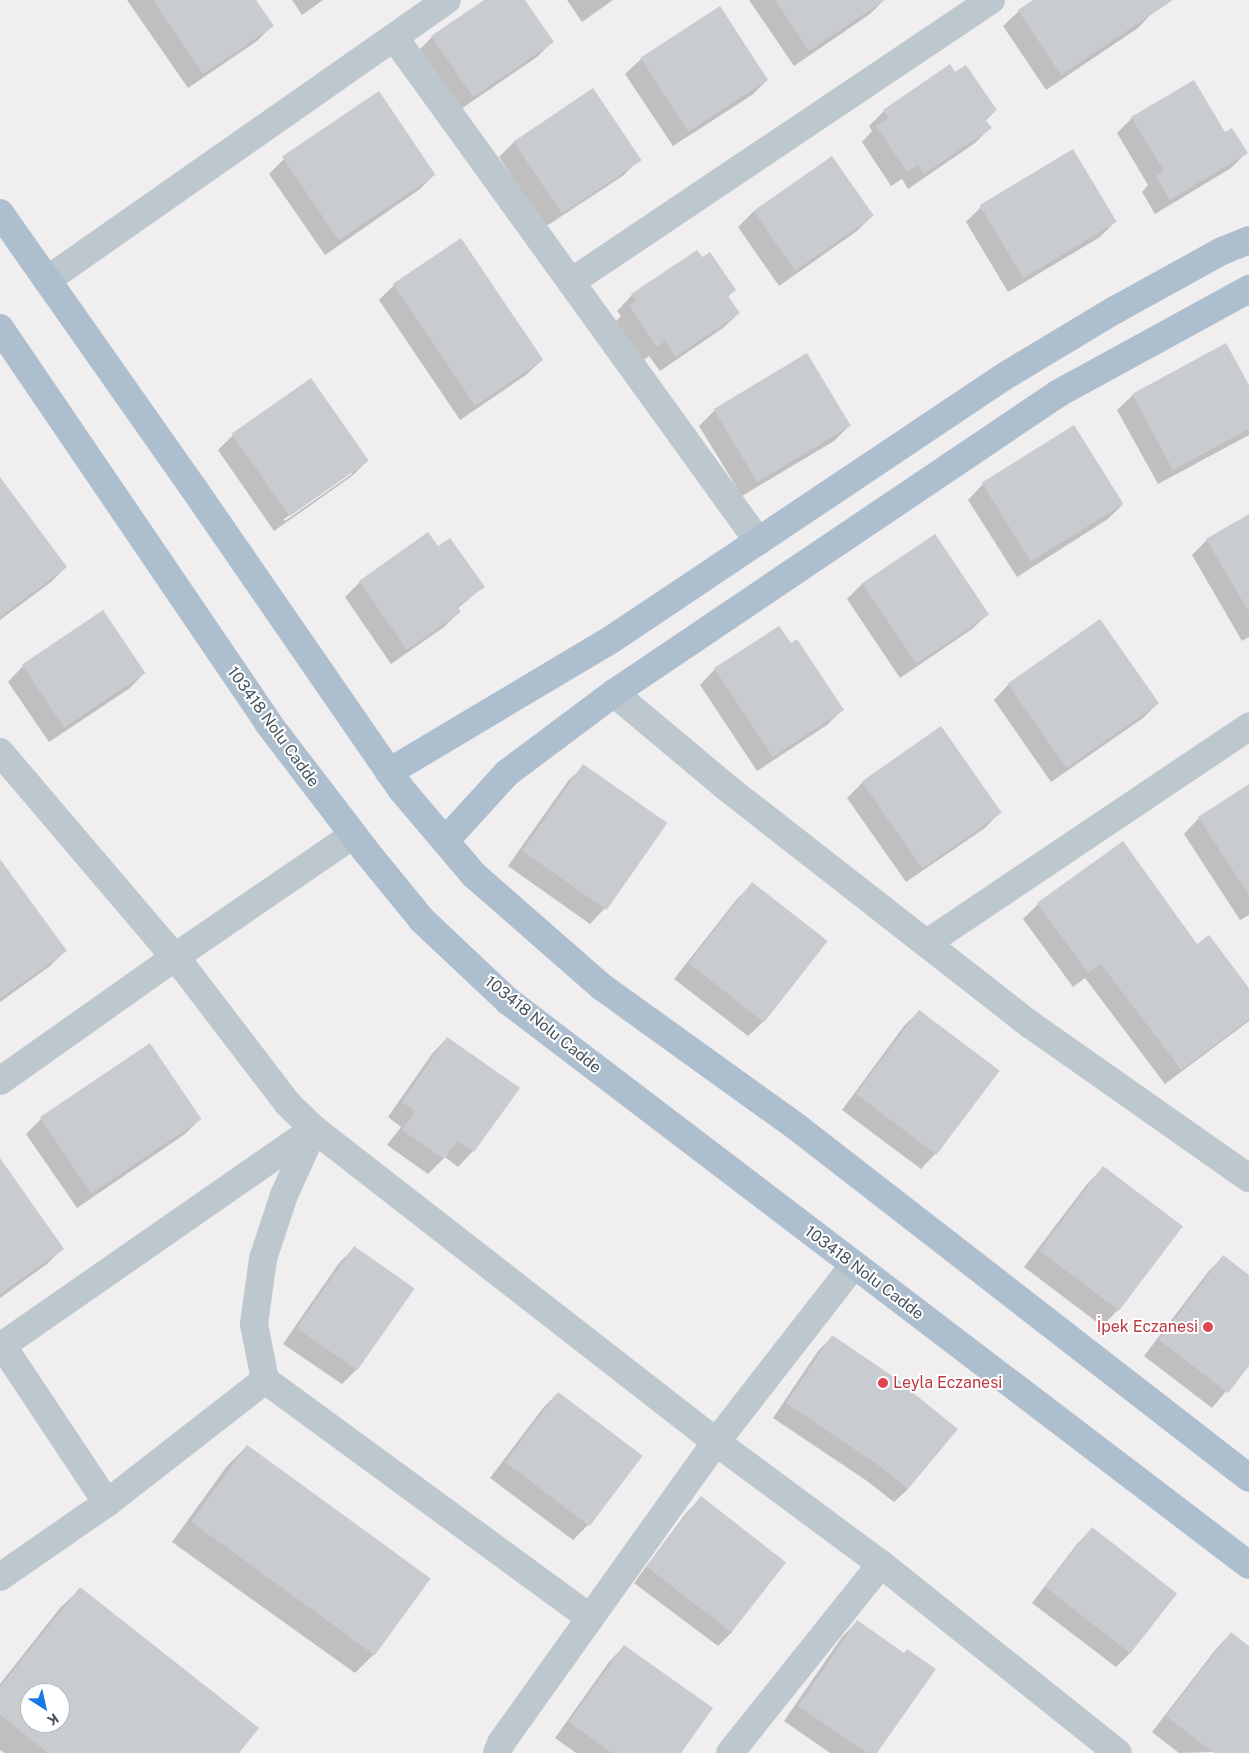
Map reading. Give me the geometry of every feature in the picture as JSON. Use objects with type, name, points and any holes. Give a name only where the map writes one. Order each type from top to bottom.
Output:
[{"type":"main road","points":[[0,213],[389,772],[474,875],[602,987],[798,1128],[1249,1478]]},
{"type":"main road","points":[[389,772],[612,639],[1005,376],[1115,310],[1222,251],[1249,240]]},
{"type":"main road","points":[[445,841],[506,773],[614,694],[1059,393],[1249,289]]},
{"type":"main road","name":"103418 Nolu Cadde","points":[[0,328],[268,723],[353,835],[422,920],[508,1000],[1249,1564]]},
{"type":"street","points":[[47,280],[447,0]]},
{"type":"street","points":[[571,282],[991,0]]},
{"type":"street","points":[[394,37],[758,541]]},
{"type":"street","points":[[614,694],[726,787],[1031,1025],[1249,1178]]},
{"type":"street","points":[[927,943],[1249,727]]},
{"type":"street","points":[[0,752],[174,957],[288,1104],[314,1130],[716,1442],[881,1564],[1118,1753]]},
{"type":"street","points":[[0,1081],[174,957],[353,835]]},
{"type":"street","points":[[107,1503],[1,1346],[314,1130]]},
{"type":"street","points":[[314,1130],[284,1196],[263,1259],[254,1324],[265,1380],[590,1618]]},
{"type":"street","points":[[497,1753],[500,1743],[716,1442],[854,1265]]},
{"type":"street","points":[[0,1577],[107,1503],[265,1380]]},
{"type":"street","points":[[730,1753],[881,1564]]},
{"type":"building","points":[[153,0],[256,0],[274,26],[203,74]]},
{"type":"building","points":[[484,0],[525,0],[554,42],[473,97],[431,36]]},
{"type":"building","points":[[775,0],[885,0],[809,51]]},
{"type":"building","points":[[1033,0],[1173,0],[1061,75],[1018,10]]},
{"type":"building","points":[[720,6],[768,80],[688,132],[640,58]]},
{"type":"building","points":[[950,64],[955,72],[966,65],[997,110],[985,119],[992,128],[924,174],[918,165],[907,172],[876,126],[889,118],[883,110]]},
{"type":"building","points":[[1194,80],[1225,132],[1232,128],[1248,153],[1170,200],[1156,176],[1164,171],[1131,117]]},
{"type":"building","points":[[593,88],[642,160],[562,214],[513,142]]},
{"type":"building","points":[[379,91],[435,175],[338,240],[282,156]]},
{"type":"building","points":[[1073,149],[1117,222],[1023,278],[980,205]]},
{"type":"building","points":[[832,156],[874,216],[795,271],[753,211]]},
{"type":"building","points":[[461,238],[543,360],[475,406],[393,284]]},
{"type":"building","points":[[697,250],[702,257],[710,252],[736,290],[728,296],[740,313],[675,357],[665,341],[657,347],[629,306],[636,301],[631,294]]},
{"type":"building","points":[[1226,343],[1249,385],[1249,429],[1173,470],[1132,394]]},
{"type":"building","points":[[807,353],[851,426],[757,482],[714,409]]},
{"type":"building","points":[[311,378],[369,461],[289,516],[232,434]]},
{"type":"building","points":[[1074,425],[1123,504],[1031,562],[982,483]]},
{"type":"building","points":[[0,477],[67,567],[0,617]]},
{"type":"building","points":[[1249,514],[1249,612],[1206,539]]},
{"type":"building","points":[[428,532],[438,546],[450,538],[485,587],[457,606],[461,612],[407,650],[359,581]]},
{"type":"building","points":[[935,534],[989,614],[916,664],[862,583]]},
{"type":"building","points":[[103,610],[145,673],[64,728],[22,665]]},
{"type":"building","points":[[1100,619],[1159,703],[1067,768],[1007,684]]},
{"type":"building","points":[[779,626],[791,643],[797,639],[844,710],[773,757],[714,668]]},
{"type":"building","points":[[941,726],[1002,813],[922,868],[862,782]]},
{"type":"building","points":[[583,764],[667,823],[607,910],[522,851]]},
{"type":"building","points":[[1249,784],[1249,895],[1198,817]]},
{"type":"building","points":[[1123,841],[1197,944],[1209,935],[1249,988],[1249,1019],[1181,1070],[1101,964],[1088,973],[1037,903]]},
{"type":"building","points":[[0,859],[67,951],[0,999]]},
{"type":"building","points":[[752,882],[828,941],[764,1022],[689,963]]},
{"type":"building","points":[[919,1010],[1000,1071],[936,1155],[856,1094]]},
{"type":"building","points":[[447,1037],[520,1088],[474,1152],[458,1141],[444,1159],[402,1130],[415,1111],[402,1102]]},
{"type":"building","points":[[150,1043],[201,1119],[91,1194],[40,1117]]},
{"type":"building","points":[[0,1158],[64,1249],[0,1294]]},
{"type":"building","points":[[1103,1166],[1183,1226],[1119,1311],[1039,1251]]},
{"type":"building","points":[[354,1246],[415,1288],[357,1370],[297,1328]]},
{"type":"building","points":[[1223,1255],[1249,1275],[1249,1366],[1228,1393],[1159,1340]]},
{"type":"building","points":[[832,1335],[913,1390],[912,1392],[958,1429],[908,1489],[881,1467],[786,1403]]},
{"type":"building","points":[[558,1392],[643,1456],[590,1526],[505,1462]]},
{"type":"building","points":[[247,1445],[431,1578],[375,1655],[191,1522]]},
{"type":"building","points":[[701,1496],[786,1562],[731,1633],[646,1566]]},
{"type":"building","points":[[1092,1527],[1177,1593],[1130,1653],[1045,1587]]},
{"type":"building","points":[[80,1587],[259,1728],[239,1753],[48,1753],[23,1733],[70,1733],[70,1683],[20,1683],[20,1731],[0,1715],[0,1687]]},
{"type":"building","points":[[857,1620],[904,1653],[907,1649],[936,1669],[877,1753],[867,1753],[798,1706]]},
{"type":"building","points":[[1231,1632],[1249,1646],[1249,1753],[1214,1753],[1166,1716]]},
{"type":"building","points":[[624,1645],[713,1708],[681,1753],[612,1753],[569,1722]]},
{"type":"place","name":"İpek Eczanesi","points":[[1208,1327]]},
{"type":"place","name":"Leyla Eczanesi","points":[[883,1383]]}]
